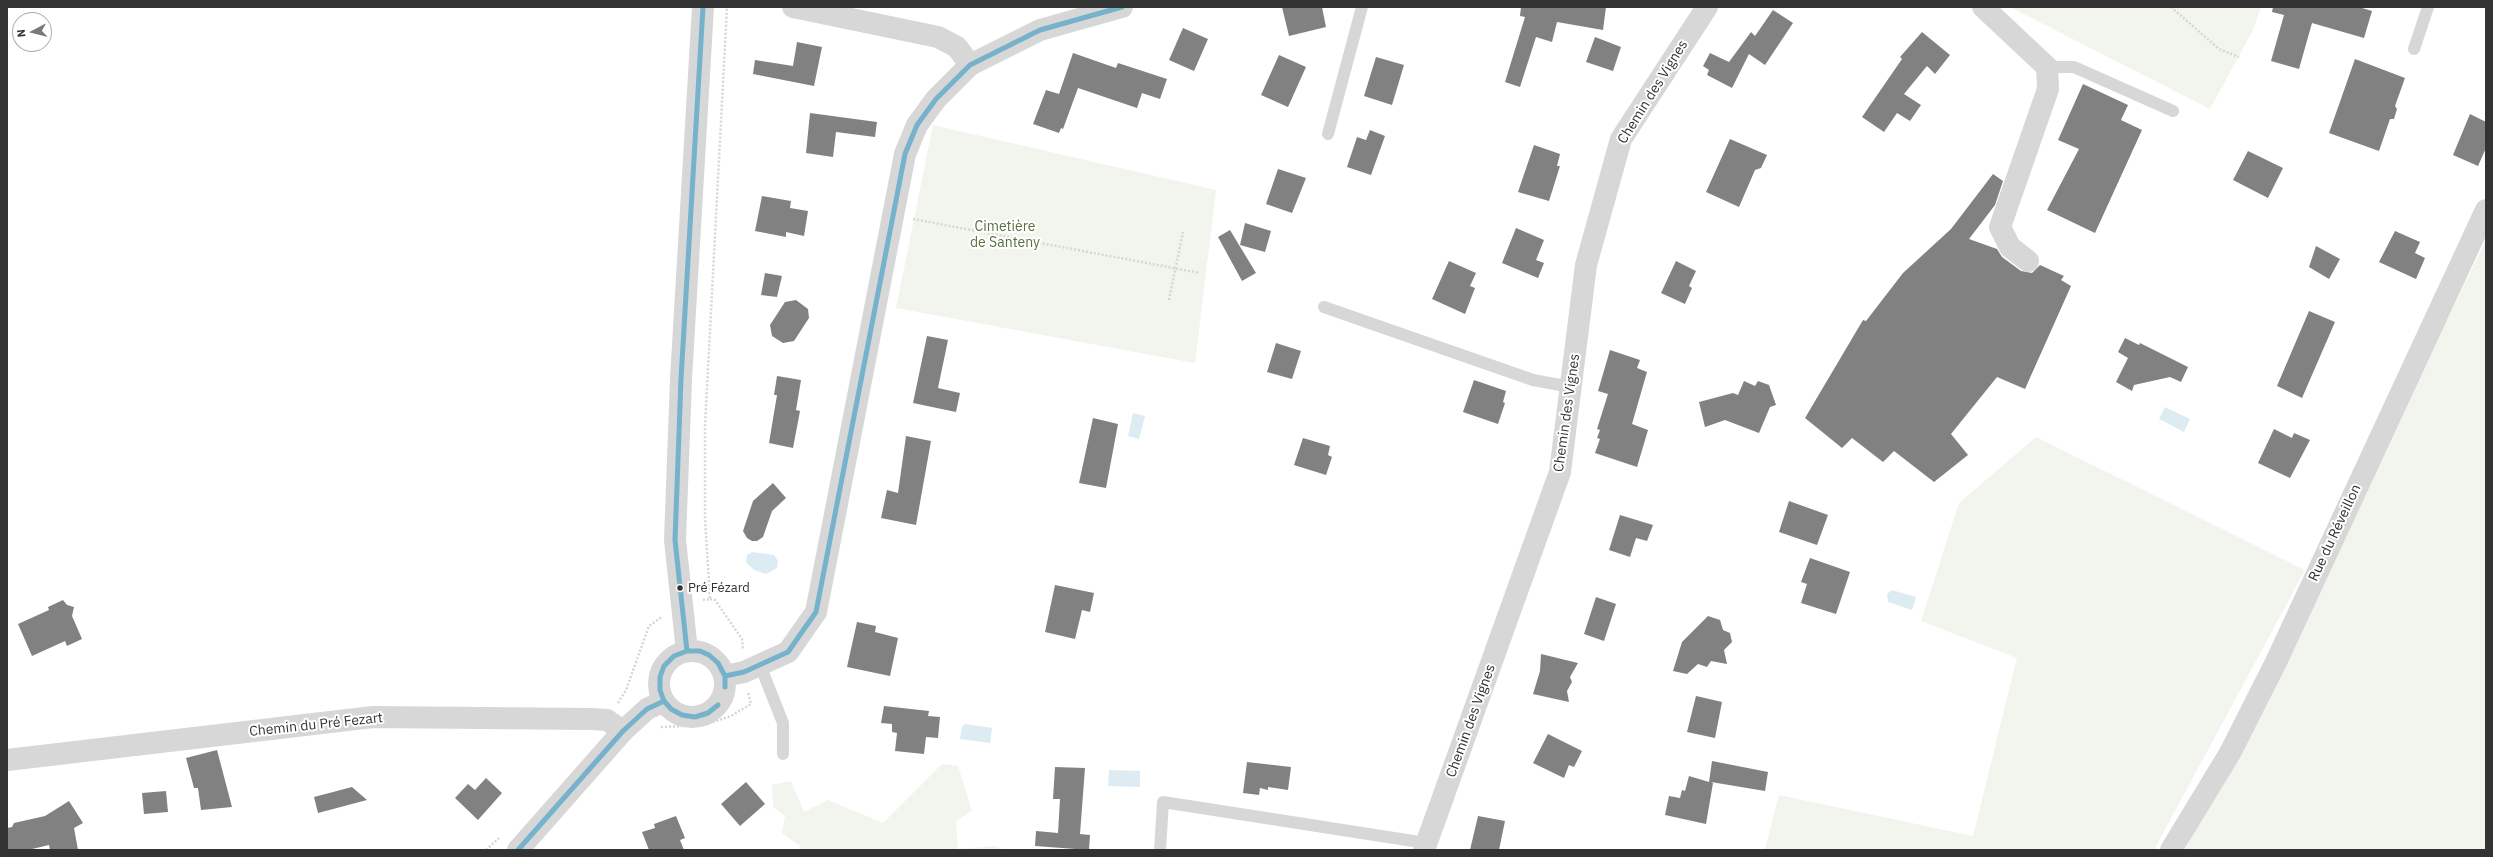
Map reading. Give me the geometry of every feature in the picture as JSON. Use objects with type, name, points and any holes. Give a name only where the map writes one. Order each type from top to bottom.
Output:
[{"type":"street","points":[[687,651],[675,540],[681,379],[703,7]]},
{"type":"street","points":[[792,7],[938,37],[957,47],[970,65]]},
{"type":"street","points":[[725,676],[744,672],[788,652],[816,612],[905,154],[917,125],[936,100],[970,65],[1040,30],[1122,7]]},
{"type":"street","name":"Chemin des Vignes","points":[[1425,846],[1560,472],[1586,265],[1620,139],[1707,7]]},
{"type":"street","points":[[1983,7],[2047,67],[2048,89],[2000,227],[2010,247],[2028,260]]},
{"type":"street","name":"Rue du Réveillon","points":[[2172,850],[2230,753],[2276,662],[2486,210]]},
{"type":"street","points":[[687,651],[700,651],[710,655],[718,663],[725,676],[724,695],[718,705],[708,713],[695,717],[682,715],[671,709],[664,701],[660,690],[660,677],[664,666],[674,656],[687,651]]},
{"type":"street","points":[[518,850],[623,731],[647,709],[664,701]]},
{"type":"street","name":"Chemin du Pré Fezart","points":[[7,760],[373,717],[592,719],[607,720],[623,731]]},
{"type":"lane","points":[[1328,134],[1362,7]]},
{"type":"lane","points":[[2414,49],[2428,7]]},
{"type":"lane","points":[[2047,67],[2074,67],[2173,110]]},
{"type":"lane","points":[[1324,308],[1533,380],[1571,387]]},
{"type":"lane","points":[[760,665],[783,722],[783,754]]},
{"type":"lane","points":[[1160,850],[1163,802],[1425,846]]},
{"type":"path","points":[[2171,7],[2219,49],[2238,57]]},
{"type":"path","points":[[893,215],[1200,273]]},
{"type":"path","points":[[1169,300],[1183,232]]},
{"type":"green space","points":[[2010,7],[2261,7],[2253,30],[2210,109]]},
{"type":"green space","name":"Cimetière de Santeny","points":[[933,125],[1216,190],[1195,363],[896,308]]},
{"type":"green space","points":[[2486,240],[2486,850],[2185,850],[2264,699]]},
{"type":"green space","points":[[2036,437],[2305,570],[2154,850],[1765,850],[1779,795],[1973,836],[2017,658],[1921,621],[1959,503]]},
{"type":"green space","points":[[942,764],[958,766],[972,811],[956,821],[958,849],[995,846],[1005,850],[799,850],[800,846],[782,833],[785,816],[773,807],[772,785],[791,781],[804,812],[828,800],[883,823]]},
{"type":"shaded area","points":[[2165,407],[2190,419],[2184,432],[2159,419]]},
{"type":"shaded area","points":[[1133,413],[1145,416],[1139,439],[1128,436]]},
{"type":"shaded area","points":[[752,552],[774,555],[778,561],[777,568],[766,574],[754,570],[746,562],[747,555]]},
{"type":"shaded area","points":[[1892,590],[1916,597],[1912,610],[1888,602],[1887,594]]},
{"type":"shaded area","points":[[965,724],[992,728],[990,743],[960,739],[962,727]]},
{"type":"shaded area","points":[[1109,770],[1140,771],[1140,787],[1108,786]]},
{"type":"building","points":[[1282,7],[1322,7],[1326,27],[1289,36]]},
{"type":"building","points":[[1521,7],[1606,7],[1603,30],[1557,22],[1552,42],[1536,37],[1520,87],[1505,82],[1525,17],[1520,16]]},
{"type":"building","points":[[2273,7],[2359,7],[2372,11],[2364,38],[2312,23],[2299,69],[2271,61],[2284,15],[2272,12]]},
{"type":"building","points":[[1773,10],[1793,23],[1765,65],[1749,54],[1732,88],[1707,75],[1709,70],[1703,66],[1710,53],[1729,62],[1751,32],[1755,36]]},
{"type":"building","points":[[1183,28],[1208,39],[1194,71],[1169,60]]},
{"type":"building","points":[[1922,32],[1950,55],[1935,74],[1927,66],[1904,94],[1921,105],[1910,121],[1897,113],[1884,132],[1862,117],[1902,59],[1900,57]]},
{"type":"building","points":[[1595,37],[1621,47],[1613,71],[1586,62]]},
{"type":"building","points":[[797,42],[822,47],[814,86],[753,74],[755,60],[793,66]]},
{"type":"building","points":[[1073,53],[1116,68],[1118,63],[1167,79],[1160,99],[1142,93],[1137,108],[1078,88],[1063,129],[1061,128],[1059,133],[1033,124],[1046,90],[1059,94]]},
{"type":"building","points":[[1279,55],[1306,67],[1288,107],[1261,95]]},
{"type":"building","points":[[1376,57],[1404,65],[1392,105],[1364,96]]},
{"type":"building","points":[[2355,59],[2405,78],[2395,106],[2397,109],[2394,119],[2390,119],[2379,151],[2329,133]]},
{"type":"building","points":[[2083,84],[2128,105],[2121,120],[2142,130],[2095,233],[2047,210],[2079,149],[2058,140]]},
{"type":"building","points":[[810,113],[877,122],[875,137],[836,132],[833,157],[806,153]]},
{"type":"building","points":[[2470,114],[2486,122],[2486,148],[2478,166],[2453,155]]},
{"type":"building","points":[[1370,130],[1385,136],[1371,175],[1347,167],[1357,137],[1366,140]]},
{"type":"building","points":[[1730,139],[1767,155],[1761,168],[1755,170],[1739,207],[1706,192]]},
{"type":"building","points":[[1534,145],[1560,154],[1557,166],[1560,166],[1549,201],[1518,192]]},
{"type":"building","points":[[2248,151],[2283,168],[2268,198],[2233,180]]},
{"type":"building","points":[[1278,169],[1306,178],[1292,213],[1266,204]]},
{"type":"building","points":[[1993,174],[2003,181],[1995,205],[1969,239],[1997,249],[2002,257],[2021,271],[2032,273],[2040,265],[2064,276],[2061,280],[2071,286],[2025,389],[1997,377],[1951,434],[1968,455],[1934,482],[1894,451],[1883,462],[1852,438],[1842,448],[1805,418],[1863,320],[1866,321],[1903,273],[1951,229]]},
{"type":"building","points":[[762,196],[791,201],[790,208],[808,211],[804,236],[786,232],[786,237],[755,231]]},
{"type":"building","points":[[1245,223],[1271,231],[1265,252],[1240,245]]},
{"type":"building","points":[[1516,228],[1544,240],[1536,260],[1544,263],[1538,278],[1502,263]]},
{"type":"building","points":[[1230,230],[1256,273],[1242,281],[1218,237]]},
{"type":"building","points":[[2395,231],[2420,242],[2415,253],[2425,258],[2416,279],[2379,262]]},
{"type":"building","points":[[2316,246],[2340,259],[2329,279],[2309,267]]},
{"type":"building","points":[[1449,261],[1476,273],[1470,286],[1475,288],[1465,314],[1432,299]]},
{"type":"building","points":[[1676,261],[1696,271],[1689,286],[1692,288],[1685,304],[1661,293]]},
{"type":"building","points":[[765,273],[782,276],[777,297],[761,295]]},
{"type":"building","points":[[796,300],[808,309],[809,318],[794,341],[783,343],[772,336],[770,325],[785,302]]},
{"type":"building","points":[[2309,311],[2335,322],[2302,398],[2277,386]]},
{"type":"building","points":[[927,336],[948,340],[938,388],[960,393],[956,412],[913,403]]},
{"type":"building","points":[[2125,338],[2139,345],[2140,343],[2188,367],[2181,382],[2170,377],[2134,385],[2132,391],[2116,382],[2128,358],[2118,352]]},
{"type":"building","points":[[1276,343],[1301,351],[1292,379],[1267,372]]},
{"type":"building","points":[[1610,350],[1640,360],[1637,368],[1647,372],[1632,424],[1648,430],[1637,467],[1595,453],[1600,439],[1597,438],[1600,430],[1597,429],[1608,394],[1598,391]]},
{"type":"building","points":[[777,376],[801,380],[796,410],[800,411],[793,448],[769,443],[777,395],[774,395]]},
{"type":"building","points":[[1474,380],[1506,391],[1503,402],[1505,403],[1498,424],[1463,412]]},
{"type":"building","points":[[1744,381],[1755,386],[1758,381],[1769,385],[1776,405],[1770,407],[1759,433],[1725,420],[1705,427],[1699,402],[1733,393],[1738,395]]},
{"type":"building","points":[[1093,418],[1118,424],[1106,488],[1079,483]]},
{"type":"building","points":[[2274,429],[2292,438],[2294,433],[2310,440],[2290,478],[2258,463]]},
{"type":"building","points":[[906,436],[931,441],[916,525],[881,518],[887,490],[898,493]]},
{"type":"building","points":[[1303,438],[1330,446],[1328,455],[1332,457],[1326,475],[1294,465]]},
{"type":"building","points":[[773,483],[786,498],[772,511],[763,537],[757,541],[752,541],[747,538],[743,531],[753,501]]},
{"type":"building","points":[[1789,501],[1828,515],[1817,545],[1779,532]]},
{"type":"building","points":[[1620,515],[1653,525],[1647,541],[1636,538],[1630,557],[1609,550]]},
{"type":"building","points":[[1810,558],[1850,572],[1836,614],[1801,603],[1807,584],[1801,582]]},
{"type":"building","points":[[1055,585],[1094,593],[1090,612],[1082,610],[1075,639],[1045,632]]},
{"type":"building","points":[[1596,597],[1616,604],[1604,641],[1584,634]]},
{"type":"building","points":[[63,600],[67,605],[74,607],[72,616],[82,639],[67,646],[65,641],[32,656],[18,624],[49,610],[48,607]]},
{"type":"building","points":[[1708,616],[1720,620],[1723,630],[1730,633],[1732,642],[1724,650],[1727,664],[1711,661],[1707,667],[1698,664],[1687,674],[1673,671],[1682,642]]},
{"type":"building","points":[[857,622],[876,626],[875,632],[898,638],[890,676],[847,667]]},
{"type":"building","points":[[1541,654],[1578,663],[1570,677],[1572,682],[1567,691],[1569,702],[1533,694],[1540,671]]},
{"type":"building","points":[[1696,696],[1722,702],[1715,738],[1687,732]]},
{"type":"building","points":[[884,706],[929,711],[928,716],[940,717],[938,738],[926,737],[924,754],[895,751],[897,733],[892,732],[892,724],[881,723]]},
{"type":"building","points":[[1548,734],[1582,751],[1574,767],[1569,765],[1564,778],[1533,763]]},
{"type":"building","points":[[217,750],[232,807],[201,810],[198,788],[194,788],[186,758]]},
{"type":"building","points":[[1712,761],[1768,772],[1765,791],[1711,782],[1713,783],[1706,824],[1665,815],[1669,796],[1680,798],[1682,790],[1685,791],[1689,776],[1709,782]]},
{"type":"building","points":[[1247,762],[1291,767],[1288,790],[1268,787],[1268,790],[1260,788],[1259,795],[1243,793]]},
{"type":"building","points":[[1055,767],[1085,768],[1080,834],[1090,835],[1089,850],[1035,846],[1036,831],[1058,833],[1060,799],[1053,799]]},
{"type":"building","points":[[486,778],[502,793],[478,820],[455,798],[468,784],[475,790]]},
{"type":"building","points":[[746,782],[765,804],[740,826],[721,804]]},
{"type":"building","points":[[352,787],[367,800],[318,813],[314,797]]},
{"type":"building","points":[[166,791],[168,812],[144,814],[142,793]]},
{"type":"building","points":[[69,801],[83,823],[74,828],[78,850],[50,850],[49,845],[28,850],[7,850],[7,828],[12,827],[14,823],[45,816]]},
{"type":"building","points":[[676,816],[685,838],[680,840],[684,850],[649,850],[642,832],[655,828],[654,824]]},
{"type":"building","points":[[1478,816],[1505,821],[1499,850],[1470,850]]},
{"type":"transit line","points":[[687,651],[675,540],[681,379],[703,7]]},
{"type":"transit line","points":[[725,676],[744,672],[788,652],[816,612],[905,154],[917,125],[936,99],[970,65],[1040,30],[1122,7]]},
{"type":"transit line","points":[[709,655],[700,651],[687,651],[674,656],[664,666],[660,677],[660,690],[664,701],[671,709],[682,715],[695,717],[708,713],[718,705]]},
{"type":"transit line","points":[[709,655],[718,663],[725,676],[725,687]]},
{"type":"transit line","points":[[518,850],[623,731],[647,709],[664,701]]},
{"type":"place","name":"Pré Fézard","points":[[680,588]]}]
